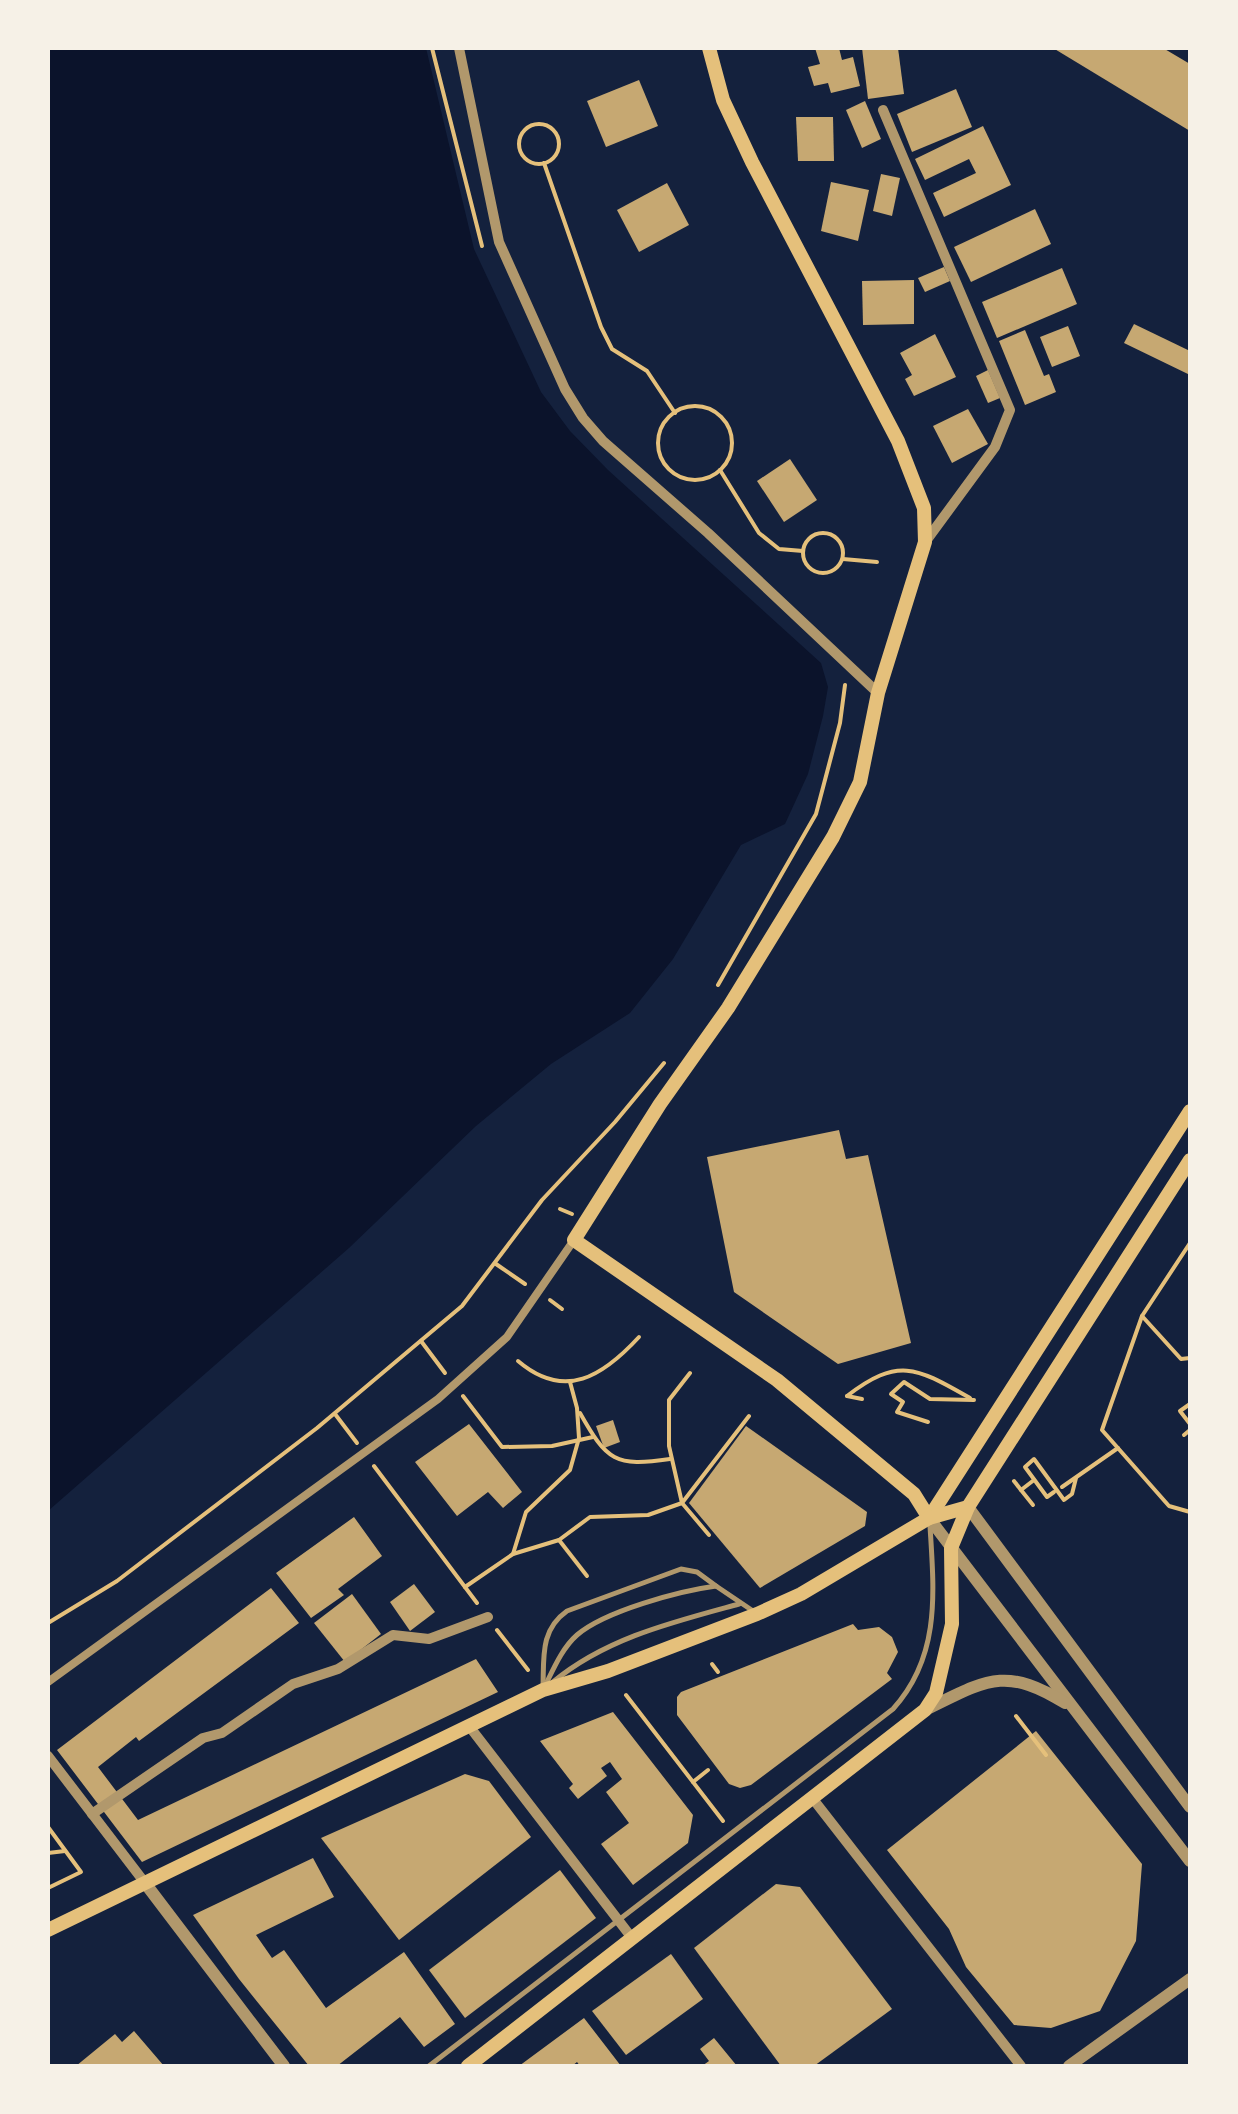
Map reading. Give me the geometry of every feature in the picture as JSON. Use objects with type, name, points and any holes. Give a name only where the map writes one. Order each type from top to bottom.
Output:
[{"type":"main road","points":[[709,48],[723,100],[752,162],[898,441],[924,508],[925,542],[878,693],[860,782],[833,837],[728,1008],[660,1104],[574,1240],[776,1380],[914,1494],[929,1518]]},
{"type":"main road","points":[[929,1518],[1190,1111]]},
{"type":"main road","points":[[468,2066],[925,1710],[936,1693],[952,1624],[951,1548],[968,1506],[1190,1160]]},
{"type":"main road","points":[[48,1930],[543,1690],[608,1671],[758,1614],[801,1594],[929,1518],[968,1506]]},
{"type":"street","points":[[460,48],[499,242],[565,388],[583,418],[603,441],[708,532],[878,693]]},
{"type":"street","points":[[884,110],[1010,410],[994,447],[925,542]]},
{"type":"street","points":[[48,1682],[438,1398],[506,1337],[574,1240]]},
{"type":"street","points":[[968,1506],[1190,1807]]},
{"type":"street","points":[[929,1518],[1190,1860]]},
{"type":"street","points":[[92,1814],[203,1738],[222,1732],[293,1684],[338,1669],[394,1635],[429,1639],[488,1617]]},
{"type":"street","points":[[925,1710],[978,1684],[1008,1679],[1035,1684],[1072,1707]]},
{"type":"street","points":[[469,1726],[632,1938]]},
{"type":"street","points":[[48,1756],[284,2066]]},
{"type":"street","points":[[814,1799],[1021,2066]]},
{"type":"street","points":[[1069,2066],[1190,1979]]},
{"type":"lane","points":[[429,2066],[893,1709],[910,1690],[926,1657],[935,1608],[929,1518]]},
{"type":"lane","points":[[543,1690],[544,1646],[553,1621],[568,1611],[681,1569],[697,1572],[758,1614]]},
{"type":"lane","points":[[543,1690],[574,1637],[594,1623],[690,1590],[716,1586]]},
{"type":"lane","points":[[543,1690],[581,1659],[610,1644],[740,1604]]},
{"type":"path","points":[[432,48],[479,240],[487,258]]},
{"type":"path","points":[[530,125],[549,126],[558,136],[555,155],[544,163],[531,162],[521,154],[520,134],[530,125]]},
{"type":"path","points":[[544,163],[601,327],[612,348],[647,371],[674,413]]},
{"type":"path","points":[[695,406],[708,408],[727,424],[732,448],[720,470],[699,479],[688,478],[668,467],[659,446],[660,435],[674,413],[695,406]]},
{"type":"path","points":[[720,470],[759,532],[779,549],[803,551]]},
{"type":"path","points":[[828,534],[839,540],[842,559],[835,570],[822,574],[810,569],[803,551],[815,535],[828,534]]},
{"type":"path","points":[[842,559],[877,562]]},
{"type":"path","points":[[711,998],[816,814],[847,689],[840,676]]},
{"type":"path","points":[[48,1623],[117,1581],[335,1413],[462,1306],[542,1200],[670,1056]]},
{"type":"path","points":[[560,1208],[572,1214]]},
{"type":"path","points":[[1190,1243],[1142,1316],[1102,1430],[1168,1506],[1190,1512]]},
{"type":"path","points":[[494,1264],[523,1282]]},
{"type":"path","points":[[1142,1316],[1182,1359],[1190,1358]]},
{"type":"path","points":[[518,1361],[534,1374],[570,1382],[599,1374],[639,1337]]},
{"type":"path","points":[[421,1341],[441,1368]]},
{"type":"path","points":[[862,1399],[847,1396],[873,1376],[905,1368],[934,1378],[974,1400],[930,1400],[904,1382],[891,1394],[903,1402],[897,1412],[928,1422]]},
{"type":"path","points":[[690,1374],[669,1400],[672,1458],[682,1503],[709,1536]]},
{"type":"path","points":[[513,1554],[526,1512],[570,1470],[579,1438],[570,1382]]},
{"type":"path","points":[[1184,1435],[1190,1422],[1180,1411],[1190,1404]]},
{"type":"path","points":[[471,1406],[502,1447],[552,1446],[593,1437]]},
{"type":"path","points":[[577,1408],[593,1437],[614,1458],[635,1464],[672,1458]]},
{"type":"path","points":[[335,1413],[364,1452]]},
{"type":"path","points":[[465,1587],[513,1554],[559,1540],[590,1517],[648,1515],[682,1503],[749,1416]]},
{"type":"path","points":[[1062,1486],[1118,1448]]},
{"type":"path","points":[[1054,1492],[1048,1497],[1025,1468],[1034,1459],[1064,1500],[1072,1494],[1076,1478]]},
{"type":"path","points":[[380,1474],[543,1690]]},
{"type":"path","points":[[1021,1490],[1034,1480]]},
{"type":"path","points":[[1014,1481],[1033,1505]]},
{"type":"path","points":[[559,1540],[587,1576]]},
{"type":"path","points":[[712,1664],[718,1672]]},
{"type":"path","points":[[626,1695],[726,1825]]},
{"type":"path","points":[[1016,1716],[1046,1755]]},
{"type":"path","points":[[693,1782],[708,1770]]},
{"type":"path","points":[[48,1827],[81,1872],[48,1888]]},
{"type":"path","points":[[48,1852],[65,1851]]},
{"type":"water","points":[[48,48],[426,48],[474,249],[541,392],[570,431],[608,470],[821,663],[828,687],[808,774],[785,824],[741,845],[673,959],[630,1013],[551,1064],[476,1126],[349,1248],[48,1511]]},
{"type":"building","points":[[815,48],[839,48],[842,60],[853,57],[860,86],[831,93],[828,83],[814,86],[808,67],[820,64]]},
{"type":"building","points":[[862,48],[898,48],[904,94],[868,99]]},
{"type":"building","points":[[1053,48],[1163,48],[1190,64],[1190,131]]},
{"type":"building","points":[[639,80],[658,126],[606,147],[587,101]]},
{"type":"building","points":[[956,89],[972,127],[912,152],[897,114]]},
{"type":"building","points":[[865,101],[881,139],[862,148],[846,110]]},
{"type":"building","points":[[796,117],[833,117],[834,161],[798,161]]},
{"type":"building","points":[[983,126],[1011,185],[944,217],[933,193],[976,173],[969,159],[925,180],[915,159]]},
{"type":"building","points":[[881,174],[900,178],[892,216],[873,211]]},
{"type":"building","points":[[831,182],[869,190],[858,241],[821,231]]},
{"type":"building","points":[[667,183],[689,225],[639,252],[617,210]]},
{"type":"building","points":[[1035,209],[1051,244],[971,282],[954,247]]},
{"type":"building","points":[[944,267],[950,281],[925,292],[918,278]]},
{"type":"building","points":[[1062,268],[1077,304],[997,338],[982,302]]},
{"type":"building","points":[[914,280],[914,324],[863,325],[862,281]]},
{"type":"building","points":[[1134,324],[1190,351],[1190,375],[1124,343]]},
{"type":"building","points":[[1068,326],[1080,356],[1052,367],[1040,337]]},
{"type":"building","points":[[1025,330],[1044,376],[1049,374],[1056,392],[1025,405],[999,341]]},
{"type":"building","points":[[935,334],[956,377],[914,396],[905,379],[912,375],[900,353]]},
{"type":"building","points":[[988,370],[1000,398],[988,403],[976,376]]},
{"type":"building","points":[[968,409],[988,444],[952,463],[933,426]]},
{"type":"building","points":[[790,459],[817,500],[784,522],[757,481]]},
{"type":"building","points":[[839,1130],[846,1159],[868,1155],[911,1343],[838,1364],[734,1292],[707,1157]]},
{"type":"building","points":[[613,1420],[620,1442],[604,1448],[596,1426]]},
{"type":"building","points":[[469,1424],[522,1492],[503,1508],[488,1492],[457,1516],[415,1462]]},
{"type":"building","points":[[746,1426],[867,1512],[865,1526],[760,1588],[689,1503]]},
{"type":"building","points":[[354,1517],[382,1556],[338,1589],[344,1595],[311,1618],[276,1573]]},
{"type":"building","points":[[414,1584],[435,1612],[410,1631],[390,1602]]},
{"type":"building","points":[[271,1588],[299,1623],[98,1767],[138,1820],[476,1659],[498,1692],[142,1862],[57,1750]]},
{"type":"building","points":[[352,1594],[381,1634],[345,1662],[314,1623]]},
{"type":"building","points":[[853,1624],[858,1630],[879,1627],[892,1637],[898,1652],[887,1673],[892,1679],[751,1785],[740,1788],[729,1784],[677,1715],[677,1697],[681,1692]]},
{"type":"building","points":[[613,1712],[693,1815],[688,1843],[633,1885],[601,1844],[629,1823],[606,1792],[622,1779],[610,1762],[601,1768],[607,1776],[578,1799],[569,1788],[573,1784],[540,1741]]},
{"type":"building","points":[[1036,1731],[1142,1864],[1136,1941],[1100,2011],[1051,2028],[1014,2025],[966,1967],[949,1929],[887,1850]]},
{"type":"building","points":[[465,1774],[489,1781],[531,1837],[399,1940],[321,1838]]},
{"type":"building","points":[[313,1858],[334,1897],[256,1935],[272,1958],[284,1950],[326,2008],[404,1952],[455,2024],[424,2047],[400,2017],[337,2066],[309,2066],[193,1915]]},
{"type":"building","points":[[560,1870],[596,1918],[465,2018],[429,1970]]},
{"type":"building","points":[[776,1884],[800,1887],[892,2009],[814,2066],[781,2066],[694,1948]]},
{"type":"building","points":[[671,1954],[703,1999],[626,2055],[592,2011]]},
{"type":"building","points":[[584,2018],[621,2066],[580,2066],[577,2062],[572,2066],[519,2066]]},
{"type":"building","points":[[134,2031],[164,2066],[76,2066],[115,2034],[122,2042]]},
{"type":"building","points":[[714,2038],[737,2066],[702,2066],[709,2061],[700,2049]]}]
